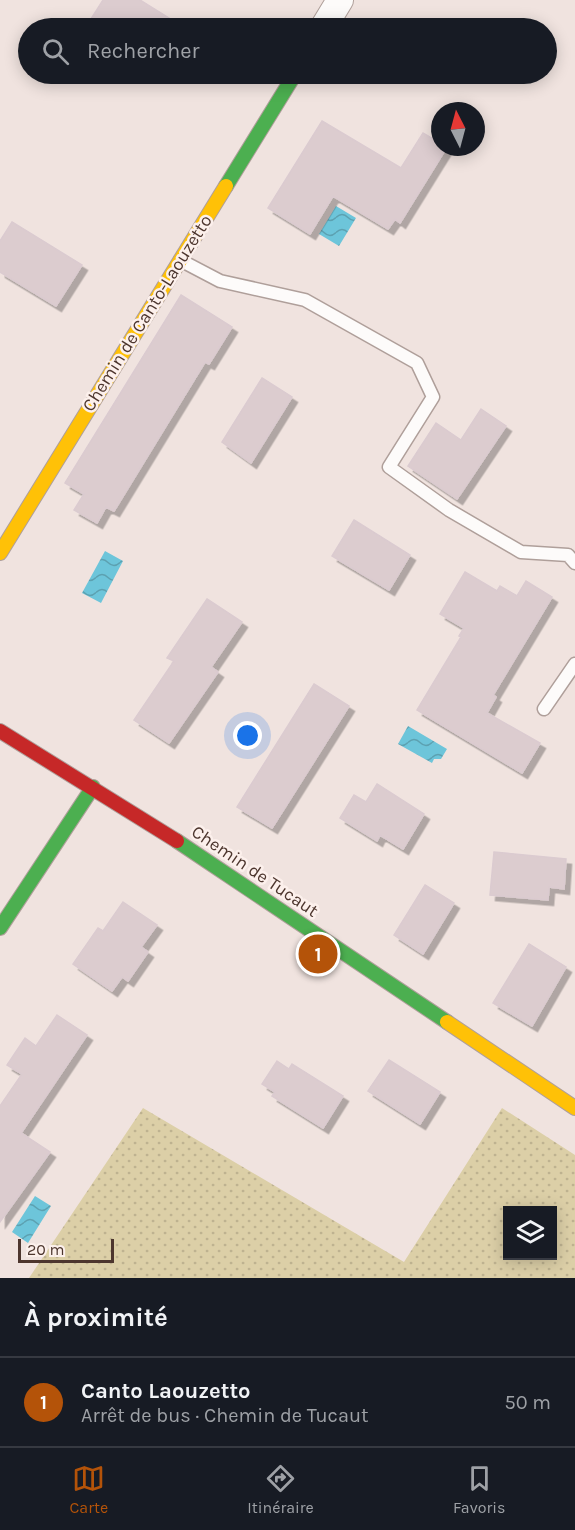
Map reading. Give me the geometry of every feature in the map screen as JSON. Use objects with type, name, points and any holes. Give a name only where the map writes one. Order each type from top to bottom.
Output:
[{"type":"street","points":[[328,18],[337,1]]},
{"type":"street","name":"Chemin de Canto-Laouzetto","points":[[0,553],[289,84]]},
{"type":"street","name":"Chemin de Tucaut","points":[[0,731],[93,787],[232,876],[575,1108]]},
{"type":"street","points":[[0,928],[93,787]]},
{"type":"lane","points":[[180,260],[220,281],[305,300],[417,363],[433,397],[389,467],[449,510],[521,552],[568,555],[575,563]]},
{"type":"lane","points":[[544,709],[575,664]]},
{"type":"shaded area","points":[[143,1108],[404,1262],[502,1108],[575,1155],[575,1278],[29,1278]]},
{"type":"water","points":[[336,206],[356,218],[339,246],[319,234]]},
{"type":"water","points":[[105,551],[123,561],[101,603],[82,593]]},
{"type":"water","points":[[408,726],[447,749],[441,759],[434,759],[432,763],[398,744]]},
{"type":"water","points":[[35,1196],[51,1206],[28,1243],[12,1232]]},
{"type":"building","points":[[103,0],[140,0],[169,18],[92,18]]},
{"type":"building","points":[[322,121],[401,168],[423,133],[431,138],[431,156],[441,156],[400,223],[395,219],[388,229],[333,196],[310,234],[268,208]]},
{"type":"building","points":[[12,222],[82,265],[56,306],[0,272],[0,241]]},
{"type":"building","points":[[181,295],[232,327],[209,364],[205,362],[114,511],[106,507],[97,523],[74,510],[84,494],[65,483]]},
{"type":"building","points":[[262,378],[292,397],[251,463],[222,442]]},
{"type":"building","points":[[481,409],[506,426],[457,499],[408,466],[436,423],[461,440]]},
{"type":"building","points":[[354,520],[410,555],[389,590],[332,556]]},
{"type":"building","points":[[465,572],[497,591],[500,586],[517,596],[526,581],[552,597],[493,695],[496,697],[487,713],[540,743],[522,773],[417,710],[461,637],[459,636],[464,628],[440,614]]},
{"type":"building","points":[[207,599],[242,622],[211,667],[218,672],[169,743],[134,720],[174,661],[167,658]]},
{"type":"building","points":[[314,684],[349,706],[272,828],[237,807]]},
{"type":"building","points":[[377,784],[424,814],[403,849],[380,835],[377,841],[340,818],[354,795],[366,802]]},
{"type":"building","points":[[494,852],[566,859],[564,889],[549,887],[548,900],[490,895]]},
{"type":"building","points":[[425,885],[454,903],[423,954],[394,935]]},
{"type":"building","points":[[123,902],[157,925],[141,947],[148,952],[128,981],[122,977],[112,991],[73,964],[98,928],[103,931]]},
{"type":"building","points":[[529,944],[566,967],[532,1026],[493,1003]]},
{"type":"building","points":[[57,1015],[87,1035],[21,1133],[50,1152],[0,1222],[0,1106],[22,1074],[7,1065],[25,1038],[36,1046]]},
{"type":"building","points":[[389,1060],[440,1092],[420,1124],[368,1091]]},
{"type":"building","points":[[277,1061],[289,1069],[292,1064],[343,1096],[323,1128],[272,1096],[275,1092],[262,1084]]},
{"type":"traffic: fast","points":[[226,186],[289,84]]},
{"type":"traffic: fast","points":[[0,928],[93,787]]},
{"type":"traffic: fast","points":[[177,841],[447,1022]]},
{"type":"traffic: slow","points":[[0,553],[226,186]]},
{"type":"traffic: slow","points":[[447,1022],[575,1108]]},
{"type":"traffic: jam","points":[[0,731],[177,841]]},
{"type":"place","name":"Canto Laouzetto","points":[[318,954]]}]
